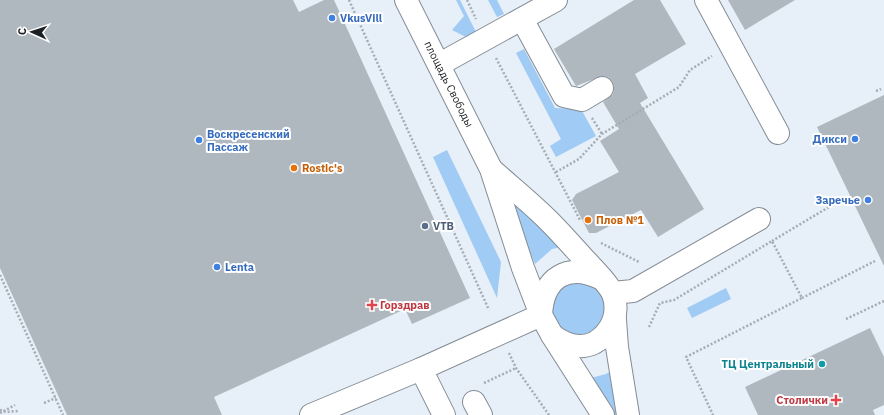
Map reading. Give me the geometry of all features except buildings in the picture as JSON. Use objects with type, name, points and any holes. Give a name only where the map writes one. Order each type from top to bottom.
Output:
[{"type":"main road","name":"площадь Свободы","points":[[406,0],[440,64],[491,169],[523,268],[541,314],[552,336],[603,415]]},
{"type":"main road","points":[[440,64],[556,0]]},
{"type":"main road","points":[[706,0],[778,133]]},
{"type":"main road","points":[[522,19],[564,96],[582,100],[602,88]]},
{"type":"main road","name":"площадь Свободы","points":[[491,169],[548,220],[608,286]]},
{"type":"main road","points":[[310,415],[421,369],[541,314],[542,300],[549,286],[560,276],[574,271],[589,273],[608,286],[633,291],[759,219]]},
{"type":"main road","points":[[608,286],[616,310],[615,320],[617,347],[628,415]]},
{"type":"main road","points":[[552,336],[563,343],[576,346],[589,345],[601,339],[610,329],[615,320]]},
{"type":"main road","points":[[421,369],[444,415]]},
{"type":"path","points":[[349,0],[489,310]]},
{"type":"path","points":[[467,0],[582,224]]},
{"type":"path","points":[[556,172],[579,159],[602,134],[679,87],[690,70],[731,44]]},
{"type":"path","points":[[876,91],[881,89]]},
{"type":"path","points":[[649,327],[660,303],[674,300],[844,198]]},
{"type":"path","points":[[596,241],[639,262]]},
{"type":"path","points":[[772,241],[802,298]]},
{"type":"path","points":[[713,415],[686,357],[874,261]]},
{"type":"path","points":[[0,275],[63,415]]},
{"type":"path","points":[[846,319],[884,301]]},
{"type":"path","points":[[508,351],[516,368],[549,415]]},
{"type":"path","points":[[44,403],[56,398]]},
{"type":"path","points":[[0,413],[2,410],[15,405]]},
{"type":"path","points":[[2,410],[18,411]]},
{"type":"shaded area","points":[[456,0],[460,0],[476,32],[466,37],[452,30],[464,16]]},
{"type":"shaded area","points":[[488,0],[497,0],[504,14],[497,17]]},
{"type":"shaded area","points":[[524,49],[555,108],[581,109],[596,136],[556,157],[550,146],[561,139],[516,53]]},
{"type":"shaded area","points":[[447,150],[501,262],[497,298],[433,157]]},
{"type":"shaded area","points":[[507,194],[562,247],[552,249],[535,264]]},
{"type":"shaded area","points":[[589,281],[604,293],[606,322],[584,339],[556,330],[549,301],[560,284]]},
{"type":"shaded area","points":[[726,288],[731,299],[692,318],[687,308]]},
{"type":"shaded area","points":[[615,369],[622,415],[611,415],[587,379],[606,374]]},
{"type":"place","name":"VkusVill","points":[[332,18]]},
{"type":"place","name":"Дикси","points":[[855,139]]},
{"type":"place","name":"Воскресенский Пассаж","points":[[199,140]]},
{"type":"place","name":"Rostic's","points":[[294,168]]},
{"type":"place","name":"Заречье","points":[[868,200]]},
{"type":"place","name":"Плов №1","points":[[588,220]]},
{"type":"place","name":"VTB","points":[[425,226]]},
{"type":"place","name":"Lenta","points":[[217,267]]},
{"type":"place","name":"Горздрав","points":[[372,305]]},
{"type":"place","name":"ТЦ Центральный","points":[[822,364]]},
{"type":"place","name":"Столички","points":[[836,400]]}]
